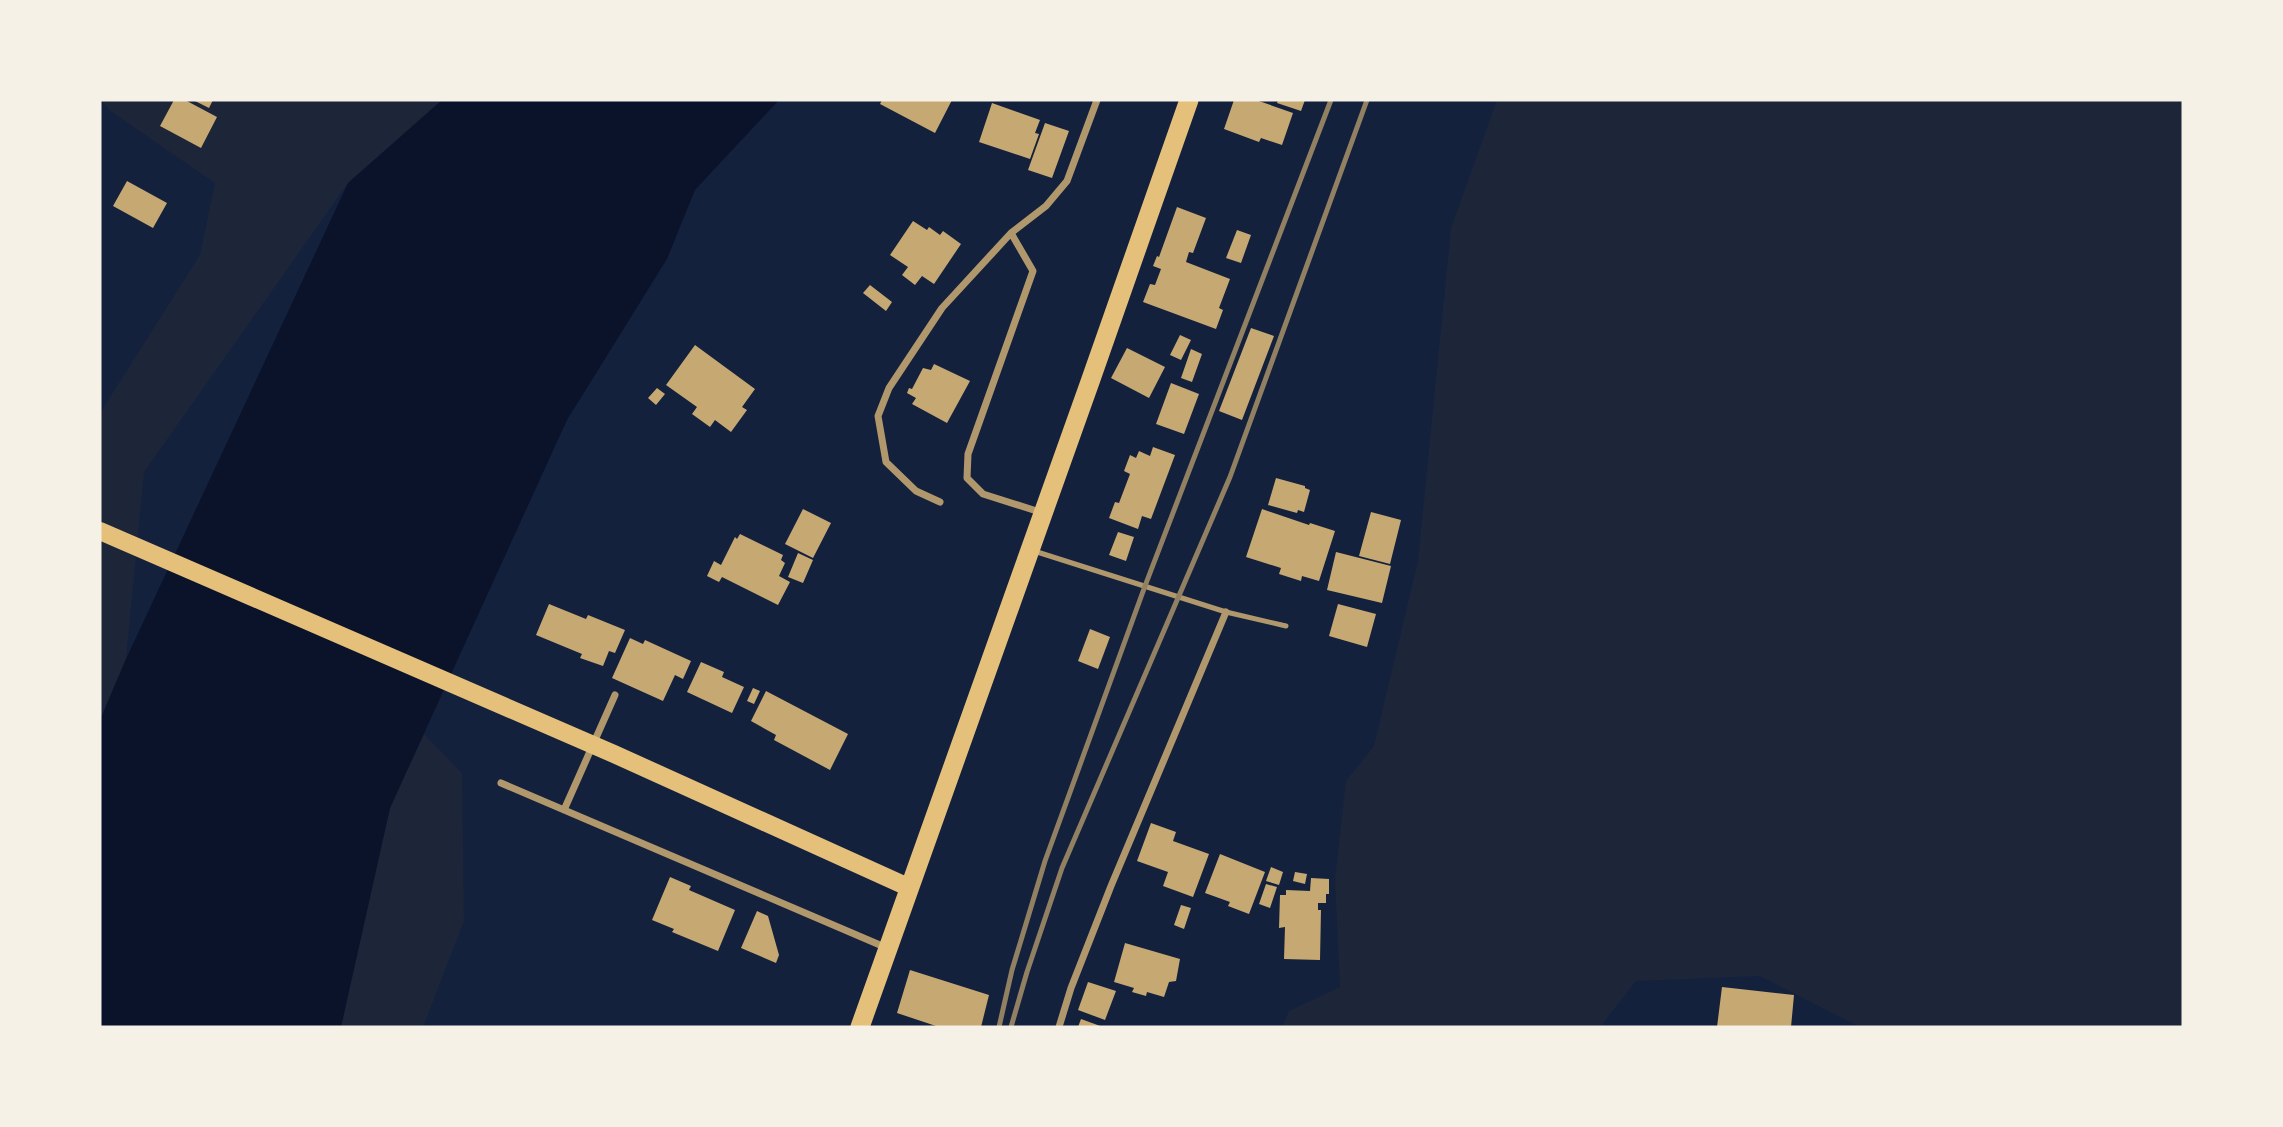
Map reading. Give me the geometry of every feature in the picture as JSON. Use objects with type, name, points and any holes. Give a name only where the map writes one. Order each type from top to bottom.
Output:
[{"type":"highway","points":[[860,1027],[1097,366],[1189,100]]},
{"type":"main road","points":[[100,531],[614,754],[908,887]]},
{"type":"street","points":[[940,502],[916,491],[887,462],[878,416],[889,388],[942,309],[1011,233],[1045,206],[1067,181],[1097,100]]},
{"type":"street","points":[[1011,233],[1033,271],[968,454],[967,478],[982,494],[1044,513]]},
{"type":"street","points":[[1059,1027],[1070,988],[1111,886],[1226,612]]},
{"type":"street","points":[[564,810],[615,695]]},
{"type":"street","points":[[501,783],[887,949]]},
{"type":"lane","points":[[1031,550],[1226,612],[1286,626]]},
{"type":"shaded area","points":[[101,100],[442,100],[348,183],[144,472],[126,659],[100,720],[100,413],[200,255],[215,183],[109,110]]},
{"type":"shaded area","points":[[442,100],[779,100],[695,190],[667,259],[567,420],[390,808],[341,1027],[100,1027],[100,720],[348,183]]},
{"type":"shaded area","points":[[1497,100],[2183,100],[2183,1027],[1860,1027],[1760,976],[1636,981],[1600,1027],[1282,1027],[1289,1011],[1340,987],[1335,880],[1346,781],[1374,746],[1418,561],[1451,228]]},
{"type":"shaded area","points":[[424,734],[462,773],[464,921],[423,1027],[341,1027],[390,808]]},
{"type":"building","points":[[174,100],[185,100],[217,117],[201,148],[160,126]]},
{"type":"building","points":[[193,100],[213,100],[209,108]]},
{"type":"building","points":[[882,100],[952,100],[935,133],[880,104]]},
{"type":"building","points":[[1234,100],[1256,100],[1293,113],[1282,145],[1261,138],[1259,142],[1224,129]]},
{"type":"building","points":[[1278,100],[1305,100],[1301,111],[1277,103]]},
{"type":"building","points":[[992,103],[1040,120],[1035,133],[1039,134],[1030,159],[979,142]]},
{"type":"building","points":[[1045,123],[1069,131],[1052,178],[1028,170]]},
{"type":"building","points":[[127,181],[167,203],[153,228],[113,206]]},
{"type":"building","points":[[1177,207],[1206,218],[1193,253],[1189,252],[1186,262],[1230,279],[1219,308],[1223,310],[1216,329],[1143,302],[1150,284],[1155,285],[1161,269],[1153,266],[1157,256],[1159,257]]},
{"type":"building","points":[[913,221],[940,235],[943,231],[961,244],[934,284],[922,276],[915,285],[902,275],[908,267],[890,255]]},
{"type":"building","points":[[1237,230],[1251,235],[1241,263],[1226,258]]},
{"type":"building","points":[[870,285],[892,302],[886,311],[863,293]]},
{"type":"building","points":[[1251,328],[1274,336],[1242,420],[1219,411]]},
{"type":"building","points":[[1180,335],[1191,340],[1181,360],[1170,355]]},
{"type":"building","points":[[695,345],[755,389],[742,407],[747,410],[731,432],[715,420],[710,427],[692,414],[697,407],[666,385]]},
{"type":"building","points":[[1127,348],[1165,367],[1149,398],[1111,378]]},
{"type":"building","points":[[1191,349],[1202,354],[1192,382],[1181,378]]},
{"type":"building","points":[[934,364],[970,381],[947,423],[912,404],[916,398],[907,393],[923,368],[931,370]]},
{"type":"building","points":[[1171,383],[1199,394],[1184,434],[1156,424]]},
{"type":"building","points":[[657,388],[665,394],[656,405],[648,398]]},
{"type":"building","points":[[1153,447],[1175,455],[1151,519],[1142,516],[1138,529],[1109,518],[1115,502],[1119,503],[1130,474],[1124,471],[1130,455],[1136,458],[1139,451],[1150,456]]},
{"type":"building","points":[[1276,478],[1305,486],[1310,490],[1304,512],[1298,510],[1297,513],[1268,505]]},
{"type":"building","points":[[803,509],[831,523],[813,558],[785,544]]},
{"type":"building","points":[[1262,509],[1335,531],[1319,581],[1302,576],[1301,581],[1279,574],[1281,568],[1246,557]]},
{"type":"building","points":[[1371,512],[1401,520],[1390,564],[1359,556]]},
{"type":"building","points":[[1118,532],[1134,537],[1126,561],[1109,555]]},
{"type":"building","points":[[740,534],[783,555],[781,560],[785,563],[779,576],[790,582],[778,605],[722,577],[719,582],[707,576],[714,561],[721,565],[735,537],[737,539]]},
{"type":"building","points":[[1336,552],[1391,566],[1382,603],[1327,590]]},
{"type":"building","points":[[798,553],[813,560],[803,583],[788,577]]},
{"type":"building","points":[[549,604],[586,619],[588,615],[625,630],[615,653],[609,651],[603,666],[580,658],[582,654],[536,635]]},
{"type":"building","points":[[1338,604],[1376,614],[1367,647],[1329,636]]},
{"type":"building","points":[[1090,629],[1110,637],[1098,669],[1078,661]]},
{"type":"building","points":[[630,638],[643,644],[645,640],[691,661],[683,679],[675,675],[663,701],[612,678]]},
{"type":"building","points":[[701,662],[724,672],[722,677],[744,687],[732,713],[687,692]]},
{"type":"building","points":[[753,688],[760,691],[754,704],[747,701]]},
{"type":"building","points":[[766,691],[848,734],[830,770],[774,740],[776,735],[751,721]]},
{"type":"building","points":[[1151,823],[1176,832],[1173,841],[1209,854],[1193,897],[1163,886],[1168,872],[1137,861]]},
{"type":"building","points":[[1220,854],[1265,872],[1249,914],[1228,906],[1230,902],[1205,893]]},
{"type":"building","points":[[1271,867],[1283,872],[1279,885],[1266,881]]},
{"type":"building","points":[[1295,872],[1307,874],[1305,884],[1293,881]]},
{"type":"building","points":[[670,877],[691,886],[689,890],[735,910],[718,951],[672,932],[674,929],[652,920]]},
{"type":"building","points":[[1311,878],[1329,879],[1326,903],[1318,903],[1318,910],[1321,910],[1320,960],[1284,959],[1285,927],[1279,928],[1280,895],[1286,895],[1286,890],[1310,891]]},
{"type":"building","points":[[1266,884],[1277,887],[1270,908],[1259,904]]},
{"type":"building","points":[[1181,905],[1191,908],[1184,929],[1174,925]]},
{"type":"building","points":[[757,911],[768,916],[779,955],[776,963],[741,948]]},
{"type":"building","points":[[1125,943],[1180,959],[1176,981],[1169,982],[1164,997],[1147,992],[1146,996],[1132,992],[1134,988],[1114,982]]},
{"type":"building","points":[[910,970],[989,995],[981,1027],[939,1027],[897,1013]]},
{"type":"building","points":[[1088,982],[1116,991],[1105,1020],[1078,1010]]},
{"type":"building","points":[[1722,987],[1794,995],[1791,1027],[1717,1027]]},
{"type":"building","points":[[1081,1019],[1103,1027],[1078,1027]]},
{"type":"railway","points":[[999,1027],[1012,970],[1045,861],[1145,586],[1331,100]]},
{"type":"railway","points":[[1011,1027],[1062,868],[1230,477],[1367,100]]}]
